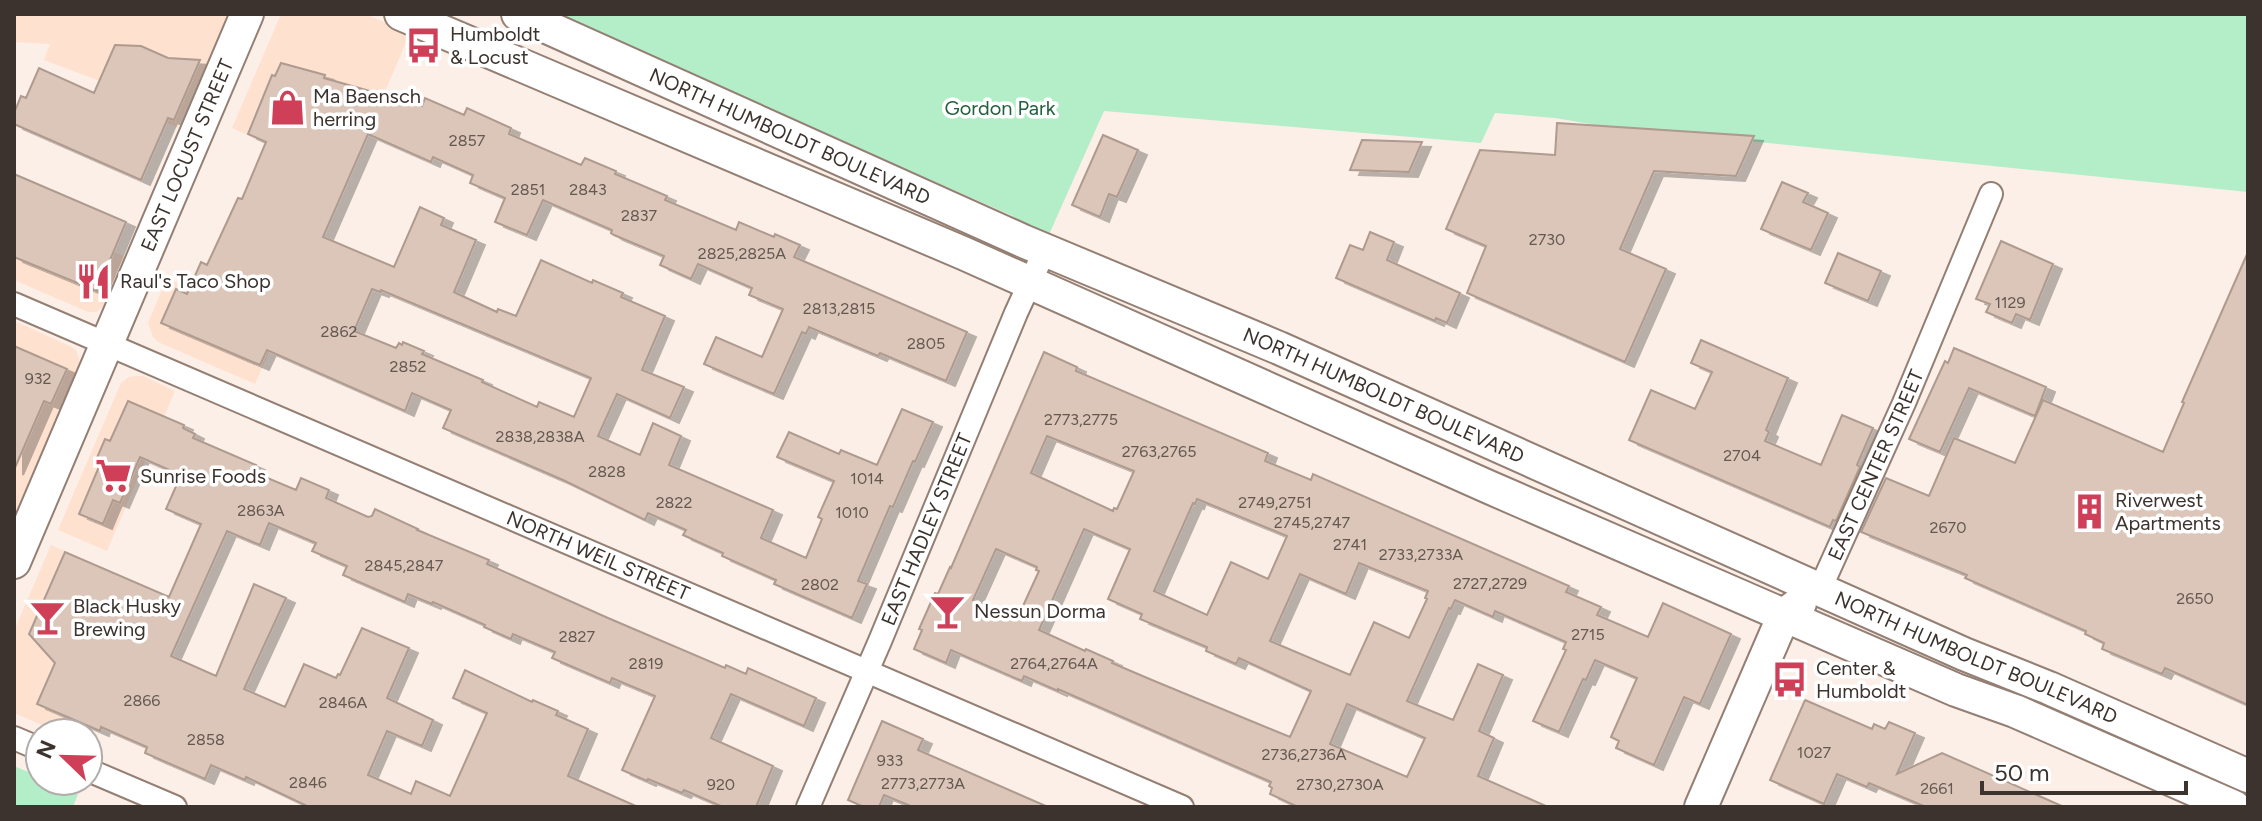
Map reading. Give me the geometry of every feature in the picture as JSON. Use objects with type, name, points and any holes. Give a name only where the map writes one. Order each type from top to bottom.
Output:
[{"type":"main road","name":"EAST LOCUST STREET","points":[[14,562],[247,14]]},
{"type":"main road","name":"NORTH HUMBOLDT BOULEVARD","points":[[401,14],[1030,283],[1956,690],[2015,711],[2234,807]]},
{"type":"main road","name":"NORTH HUMBOLDT BOULEVARD","points":[[518,14],[1045,250],[1279,348],[2248,776]]},
{"type":"main road","name":"EAST CENTER STREET","points":[[1784,615],[1820,589]]},
{"type":"main road","points":[[1701,807],[1784,615]]},
{"type":"street","name":"EAST CENTER STREET","points":[[1820,589],[1904,403],[1991,194]]},
{"type":"street","name":"EAST HADLEY STREET","points":[[808,807],[1045,250]]},
{"type":"street","name":"NORTH WEIL STREET","points":[[14,304],[1182,807]]},
{"type":"street","points":[[104,777],[175,807]]},
{"type":"shaded area","points":[[14,14],[228,14],[178,128],[96,90],[100,81],[44,60],[50,44],[14,42]]},
{"type":"shaded area","points":[[281,14],[365,14],[410,33],[347,180],[232,128]]},
{"type":"shaded area","points":[[14,209],[126,257],[103,307],[96,312],[88,312],[14,280]]},
{"type":"shaded area","points":[[167,278],[280,327],[255,384],[158,342],[153,337],[148,323]]},
{"type":"shaded area","points":[[14,321],[70,346],[79,358],[79,367],[16,512],[14,511]]},
{"type":"shaded area","points":[[143,376],[175,391],[107,551],[58,530],[121,383],[129,377]]},
{"type":"shaded area","points":[[51,545],[134,581],[75,717],[24,717],[14,713],[14,631]]},
{"type":"green space","name":"Gordon Park","points":[[551,14],[2248,14],[2248,192],[1495,113],[1481,143],[1104,111],[1047,239],[1016,226],[1013,216]]},
{"type":"green space","points":[[14,766],[24,770],[24,797],[77,797],[73,807],[14,807]]},
{"type":"building","points":[[115,45],[141,46],[168,58],[200,60],[174,120],[168,118],[141,180],[14,124],[14,113],[21,96],[26,98],[39,68],[94,93]]},
{"type":"building","points":[[281,63],[422,106],[425,98],[464,115],[467,108],[511,128],[509,134],[581,165],[585,158],[616,171],[615,174],[667,196],[665,200],[736,230],[739,222],[800,245],[794,257],[967,332],[946,381],[809,327],[806,334],[802,332],[774,394],[704,364],[716,337],[762,357],[783,309],[749,295],[752,288],[698,264],[691,279],[660,265],[664,256],[543,200],[527,235],[495,222],[505,198],[470,183],[473,175],[433,157],[431,162],[368,134],[323,237],[394,267],[420,207],[444,218],[441,225],[476,240],[454,292],[497,312],[498,309],[516,316],[541,260],[623,293],[621,297],[665,316],[642,370],[684,387],[670,418],[617,394],[598,436],[640,455],[653,423],[681,436],[669,465],[773,510],[761,538],[806,558],[822,519],[818,517],[834,481],[777,457],[789,432],[839,454],[841,450],[877,465],[902,409],[933,422],[893,507],[890,506],[858,581],[867,584],[852,618],[774,584],[776,580],[683,535],[686,530],[648,513],[645,520],[563,480],[443,428],[451,410],[412,393],[405,411],[267,350],[260,365],[161,323],[176,289],[187,294],[201,262],[207,265],[238,198],[242,199],[266,142],[248,134],[272,75],[275,76]],"holes":[[[372,289],[591,378],[574,417],[539,402],[537,407],[422,354],[424,351],[403,342],[396,348],[354,331]]]},
{"type":"building","points":[[1557,123],[1754,136],[1736,176],[1654,171],[1620,249],[1666,269],[1625,362],[1467,293],[1486,246],[1446,229],[1480,150],[1555,155]]},
{"type":"building","points":[[1103,135],[1138,150],[1117,197],[1109,194],[1100,217],[1072,205]]},
{"type":"building","points":[[1362,140],[1422,142],[1409,172],[1350,170]]},
{"type":"building","points":[[14,174],[126,222],[97,291],[14,257]]},
{"type":"building","points":[[1782,182],[1808,193],[1803,202],[1828,213],[1811,250],[1761,229]]},
{"type":"building","points":[[1370,232],[1394,242],[1387,260],[1460,293],[1447,323],[1436,318],[1435,321],[1336,278],[1350,245],[1363,250]]},
{"type":"building","points":[[2001,241],[2053,264],[2030,320],[2016,314],[2012,323],[1986,312],[1990,304],[1976,299]]},
{"type":"building","points":[[2248,252],[2248,705],[2165,668],[2162,674],[2102,649],[2104,643],[2085,634],[2086,631],[1965,578],[1967,575],[1861,532],[1886,478],[1929,496],[1954,438],[2015,463],[2043,400],[2163,452]]},
{"type":"building","points":[[1838,253],[1881,271],[1868,301],[1825,283]]},
{"type":"building","points":[[1701,340],[1788,378],[1766,430],[1769,432],[1765,441],[1821,465],[1842,415],[1873,428],[1857,465],[1860,467],[1836,521],[1833,520],[1830,527],[1629,440],[1651,390],[1695,409],[1712,372],[1691,363]]},
{"type":"building","points":[[14,346],[67,369],[51,404],[44,401],[14,470]]},
{"type":"building","points":[[1954,348],[2046,387],[2035,416],[1969,388],[1940,452],[1909,439]]},
{"type":"building","points":[[1044,352],[1077,367],[1076,371],[1268,453],[1265,461],[1311,480],[1313,474],[1569,586],[1566,592],[1601,607],[1597,615],[1648,637],[1663,603],[1731,634],[1700,704],[1684,697],[1654,765],[1616,748],[1619,741],[1611,737],[1637,678],[1595,660],[1559,732],[1533,721],[1566,650],[1563,649],[1566,642],[1495,611],[1493,617],[1455,600],[1407,701],[1453,720],[1478,664],[1503,675],[1479,731],[1494,738],[1478,776],[1548,807],[1298,807],[1270,794],[1271,782],[1058,689],[1024,676],[1022,681],[951,650],[946,663],[914,649],[935,593],[938,594]],"holes":[[[1047,436],[1134,471],[1117,509],[1113,511],[1031,473]],[[1197,499],[1287,536],[1268,579],[1231,562],[1207,615],[1154,591]],[[1084,529],[1130,549],[1108,599],[1142,614],[1140,619],[1207,647],[1206,651],[1236,664],[1239,658],[1311,691],[1290,737],[1039,630]],[[996,549],[1037,567],[1039,571],[1017,619],[973,600]],[[1359,563],[1428,591],[1409,638],[1374,622],[1350,675],[1270,641],[1300,574],[1346,594]],[[1347,704],[1425,738],[1407,777],[1330,744]]]},
{"type":"building","points":[[128,401],[184,425],[183,428],[195,434],[193,438],[256,465],[253,472],[296,490],[301,478],[329,490],[326,498],[368,517],[375,509],[608,618],[725,668],[726,665],[746,674],[748,668],[816,698],[804,726],[731,694],[711,738],[773,766],[756,807],[723,807],[684,790],[682,793],[622,770],[655,696],[612,678],[610,683],[552,658],[555,652],[513,634],[511,639],[433,602],[408,594],[405,602],[343,575],[347,566],[312,551],[316,543],[269,523],[260,545],[227,531],[171,656],[216,676],[254,584],[286,598],[244,689],[285,707],[304,664],[336,678],[340,675],[362,628],[409,648],[387,698],[433,720],[422,746],[387,731],[368,775],[411,794],[416,781],[450,796],[487,713],[453,698],[465,670],[558,711],[556,715],[588,729],[568,776],[638,807],[309,807],[246,777],[245,780],[211,765],[205,779],[145,753],[147,747],[104,728],[104,717],[67,717],[37,704],[55,663],[29,634],[65,552],[169,597],[201,524],[166,509],[181,475],[140,457],[120,503],[113,500],[103,524],[79,514],[101,462],[96,460],[105,439],[110,441]]},
{"type":"building","points":[[1805,700],[1872,729],[1874,724],[1885,729],[1889,722],[1915,733],[1897,774],[1942,753],[2064,807],[1926,807],[1869,783],[1867,787],[1837,774],[1824,804],[1770,780]]},
{"type":"building","points":[[882,721],[923,739],[918,750],[1048,807],[913,807],[884,795],[879,807],[864,807],[848,800]]},
{"type":"place","name":"Humboldt & Locust","points":[[424,46]]},
{"type":"place","name":"Ma Baensch herring","points":[[287,108]]},
{"type":"place","name":"Raul's Taco Shop","points":[[94,281]]},
{"type":"place","name":"Sunrise Foods","points":[[114,476]]},
{"type":"place","name":"Riverwest Apartments","points":[[2089,511]]},
{"type":"place","name":"Nessun Dorma","points":[[948,611]]},
{"type":"place","name":"Black Husky Brewing","points":[[47,617]]},
{"type":"place","name":"Center & Humboldt","points":[[1790,680]]}]
